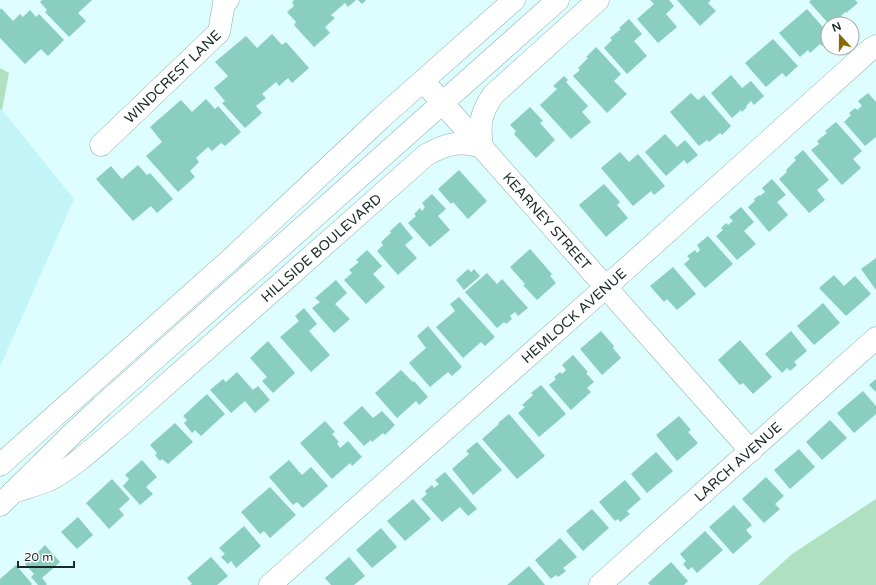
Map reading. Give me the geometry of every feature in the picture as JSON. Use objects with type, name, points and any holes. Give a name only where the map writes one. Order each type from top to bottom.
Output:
[{"type":"street","name":"WINDCREST LANE","points":[[101,145],[219,32],[224,3],[228,0]]},
{"type":"street","points":[[0,465],[237,253],[361,136],[514,0]]},
{"type":"street","name":"HILLSIDE BOULEVARD","points":[[7,498],[92,416],[558,0]]},
{"type":"street","points":[[482,147],[480,129],[482,116],[487,103],[493,95],[598,0]]},
{"type":"street","name":"HEMLOCK AVENUE","points":[[270,585],[876,46]]},
{"type":"street","name":"KEARNEY STREET","points":[[423,81],[751,451]]},
{"type":"street","name":"HILLSIDE BOULEVARD","points":[[7,498],[49,480],[80,459],[123,423],[426,155],[445,145],[472,144],[482,147]]},
{"type":"street","name":"LARCH AVENUE","points":[[600,585],[876,338]]},
{"type":"shaded area","points":[[0,109],[74,199],[0,367]]},
{"type":"green space","points":[[0,68],[9,73],[2,110],[0,109]]},
{"type":"green space","points":[[876,499],[876,585],[758,585],[792,554]]},
{"type":"building","points":[[42,0],[92,0],[78,13],[86,21],[69,37],[45,12],[47,10],[40,2]]},
{"type":"building","points":[[294,0],[356,0],[348,7],[345,3],[331,15],[335,18],[325,27],[330,33],[314,47],[294,25],[296,22],[287,12],[294,6],[292,2]]},
{"type":"building","points":[[358,0],[366,0],[362,4]]},
{"type":"building","points":[[650,0],[669,0],[674,6],[666,14],[677,27],[658,43],[637,19],[654,4]]},
{"type":"building","points":[[677,0],[711,0],[708,3],[716,11],[700,26]]},
{"type":"building","points":[[811,0],[855,0],[858,3],[841,16],[822,16],[809,2]]},
{"type":"building","points":[[1,8],[13,21],[20,14],[23,17],[30,10],[36,17],[39,14],[64,40],[48,56],[41,49],[25,64],[0,38]]},
{"type":"building","points":[[807,9],[820,24],[820,44],[810,53],[808,50],[800,57],[779,33]]},
{"type":"building","points":[[629,19],[642,34],[634,41],[647,56],[627,74],[604,48],[612,40],[610,38],[621,29],[619,28]]},
{"type":"building","points":[[272,34],[282,45],[286,42],[309,68],[292,83],[288,78],[279,86],[276,82],[262,94],[266,98],[256,106],[262,113],[245,128],[222,103],[225,101],[214,88],[228,76],[215,62],[246,36],[257,48]]},
{"type":"building","points":[[773,39],[798,66],[786,77],[782,73],[766,87],[745,63]]},
{"type":"building","points":[[596,47],[621,74],[614,81],[627,94],[607,113],[573,76],[580,70],[578,68]]},
{"type":"building","points":[[731,75],[742,88],[751,81],[764,96],[754,105],[751,101],[742,112],[741,110],[732,118],[711,93]]},
{"type":"building","points":[[564,76],[568,80],[566,82],[588,106],[582,112],[591,122],[571,139],[540,105],[557,89],[553,86]]},
{"type":"building","points":[[691,93],[698,100],[704,95],[731,126],[722,135],[720,133],[709,142],[707,140],[699,146],[670,112]]},
{"type":"building","points":[[868,93],[876,102],[876,137],[865,146],[844,122],[851,115],[849,113],[855,108],[857,110],[862,106],[858,101]]},
{"type":"building","points":[[206,99],[215,109],[218,106],[241,132],[225,146],[221,143],[212,151],[208,147],[196,158],[199,162],[190,171],[195,177],[178,192],[146,156],[162,142],[150,127],[181,100],[192,112]]},
{"type":"building","points":[[530,107],[543,121],[540,123],[555,140],[536,158],[514,134],[516,131],[510,125]]},
{"type":"building","points":[[836,122],[862,151],[853,159],[861,168],[842,185],[811,150],[819,144],[817,141],[827,133],[825,131]]},
{"type":"building","points":[[665,134],[677,147],[685,140],[698,155],[687,164],[684,160],[666,176],[645,152]]},
{"type":"building","points":[[803,150],[829,180],[817,190],[825,200],[809,213],[779,179],[787,172],[786,170],[796,160],[794,158]]},
{"type":"building","points":[[620,152],[629,162],[638,154],[665,186],[654,195],[651,191],[633,206],[601,168]]},
{"type":"building","points":[[138,165],[147,175],[150,173],[173,199],[157,213],[151,206],[133,221],[96,179],[111,166],[122,179]]},
{"type":"building","points":[[459,170],[487,201],[468,219],[453,202],[451,204],[438,189]]},
{"type":"building","points":[[772,179],[786,195],[777,202],[788,215],[769,232],[748,207],[755,201],[754,199],[765,192],[762,188]]},
{"type":"building","points":[[604,184],[620,202],[617,205],[628,218],[606,237],[579,205]]},
{"type":"building","points":[[432,194],[446,209],[438,216],[450,230],[430,247],[408,223],[416,216],[414,214],[420,208],[422,211],[425,207],[422,203]]},
{"type":"building","points":[[741,207],[754,222],[744,231],[756,244],[737,260],[716,236],[723,230],[721,228],[726,223],[728,225],[733,221],[729,217]]},
{"type":"building","points":[[400,222],[413,238],[405,245],[417,258],[398,275],[377,251],[383,245],[381,242]]},
{"type":"building","points":[[708,236],[733,264],[705,288],[684,264],[690,259],[687,256],[695,250],[697,253],[700,250],[697,245]]},
{"type":"building","points":[[530,249],[552,274],[550,276],[556,283],[537,300],[523,285],[525,284],[510,267]]},
{"type":"building","points":[[367,250],[382,266],[373,274],[385,287],[366,304],[344,280],[352,273],[349,270],[359,262],[356,260]]},
{"type":"building","points":[[876,258],[876,290],[861,269]]},
{"type":"building","points":[[673,267],[696,294],[677,310],[667,299],[664,302],[650,286]]},
{"type":"building","points":[[468,269],[471,272],[474,269],[480,276],[464,290],[456,280]]},
{"type":"building","points":[[487,273],[497,284],[502,279],[528,308],[518,316],[515,312],[510,316],[512,319],[506,324],[504,322],[497,328],[465,292]]},
{"type":"building","points":[[834,275],[844,286],[855,276],[871,294],[846,316],[819,288]]},
{"type":"building","points":[[336,280],[347,293],[335,304],[350,319],[334,333],[312,308],[320,302],[315,298]]},
{"type":"building","points":[[459,297],[495,337],[485,346],[481,342],[463,358],[436,327],[455,311],[450,304]]},
{"type":"building","points":[[823,303],[840,323],[814,345],[797,326]]},
{"type":"building","points":[[304,308],[317,324],[309,331],[330,355],[311,372],[280,337],[299,321],[295,316]]},
{"type":"building","points":[[428,326],[462,367],[452,376],[448,372],[430,387],[409,363],[426,348],[417,336]]},
{"type":"building","points":[[601,331],[614,346],[613,348],[621,358],[602,375],[580,349]]},
{"type":"building","points":[[791,331],[807,351],[794,362],[797,365],[790,371],[787,368],[782,373],[765,354]]},
{"type":"building","points":[[740,340],[772,377],[753,394],[743,383],[740,385],[718,360]]},
{"type":"building","points":[[268,341],[295,373],[273,393],[262,381],[267,377],[250,358]]},
{"type":"building","points":[[573,355],[588,372],[586,373],[594,382],[587,388],[591,392],[571,410],[549,385],[556,379],[554,377],[560,372],[562,374],[566,370],[562,365]]},
{"type":"building","points":[[401,370],[413,382],[414,381],[428,397],[419,405],[416,401],[397,418],[375,393]]},
{"type":"building","points":[[237,372],[253,390],[258,386],[270,400],[255,413],[245,401],[231,413],[210,390],[223,379],[226,382]]},
{"type":"building","points":[[876,379],[876,392],[869,385]]},
{"type":"building","points":[[541,385],[566,414],[539,437],[518,413],[525,407],[522,405],[533,395],[531,393]]},
{"type":"building","points":[[863,391],[876,406],[876,414],[854,433],[837,413]]},
{"type":"building","points":[[207,394],[225,414],[201,436],[195,430],[192,433],[184,423],[187,420],[183,416]]},
{"type":"building","points":[[362,406],[373,418],[382,411],[395,425],[385,435],[383,433],[372,442],[371,440],[364,446],[343,423]]},
{"type":"building","points":[[509,414],[545,456],[517,479],[482,439]]},
{"type":"building","points":[[679,416],[691,430],[688,432],[698,443],[677,461],[656,435]]},
{"type":"building","points":[[830,420],[847,438],[822,460],[806,442]]},
{"type":"building","points":[[325,421],[335,432],[332,434],[339,442],[337,443],[340,448],[348,441],[362,457],[352,466],[350,463],[332,479],[300,443]]},
{"type":"building","points":[[175,423],[193,442],[168,464],[162,459],[160,461],[155,455],[157,453],[150,445]]},
{"type":"building","points":[[477,442],[502,470],[473,495],[452,469],[469,454],[466,451]]},
{"type":"building","points":[[799,449],[815,467],[790,489],[774,470]]},
{"type":"building","points":[[656,452],[673,471],[647,493],[631,474]]},
{"type":"building","points":[[142,460],[157,477],[146,487],[153,494],[140,505],[123,486],[129,479],[125,475]]},
{"type":"building","points":[[289,460],[302,475],[311,467],[328,486],[303,508],[297,502],[293,505],[269,477]]},
{"type":"building","points":[[445,472],[477,509],[468,516],[460,507],[442,522],[421,499],[427,494],[425,491],[432,485],[434,488],[439,484],[435,480]]},
{"type":"building","points":[[766,477],[784,496],[775,504],[780,509],[764,523],[742,499]]},
{"type":"building","points":[[112,479],[130,499],[119,509],[124,515],[109,529],[86,503]]},
{"type":"building","points":[[625,480],[641,499],[627,511],[630,514],[620,522],[618,519],[615,521],[599,502]]},
{"type":"building","points":[[270,487],[296,515],[270,538],[264,531],[260,534],[241,512]]},
{"type":"building","points":[[413,499],[431,519],[405,541],[387,521]]},
{"type":"building","points":[[734,505],[752,525],[746,530],[752,537],[733,554],[709,527]]},
{"type":"building","points":[[592,509],[609,528],[583,551],[566,531]]},
{"type":"building","points":[[78,517],[93,535],[77,549],[61,532]]},
{"type":"building","points":[[244,526],[261,546],[236,568],[231,561],[228,564],[221,557],[225,554],[219,548]]},
{"type":"building","points":[[381,528],[397,547],[372,568],[356,550]]},
{"type":"building","points":[[705,531],[723,550],[697,573],[692,567],[688,570],[683,564],[686,561],[680,554]]},
{"type":"building","points":[[560,538],[577,557],[563,568],[566,571],[558,577],[556,575],[551,579],[535,560]]},
{"type":"building","points":[[45,545],[60,562],[42,578],[47,584],[38,585],[31,577],[34,574],[25,564],[29,560],[25,557],[31,552],[34,556]]},
{"type":"building","points":[[211,557],[228,576],[217,585],[190,585],[192,584],[187,578]]},
{"type":"building","points":[[349,557],[365,576],[354,585],[331,585],[325,578]]},
{"type":"building","points":[[671,562],[688,581],[684,585],[650,585],[648,583]]},
{"type":"building","points":[[16,565],[32,584],[0,585],[0,579]]},
{"type":"building","points":[[529,566],[545,585],[507,585]]}]
